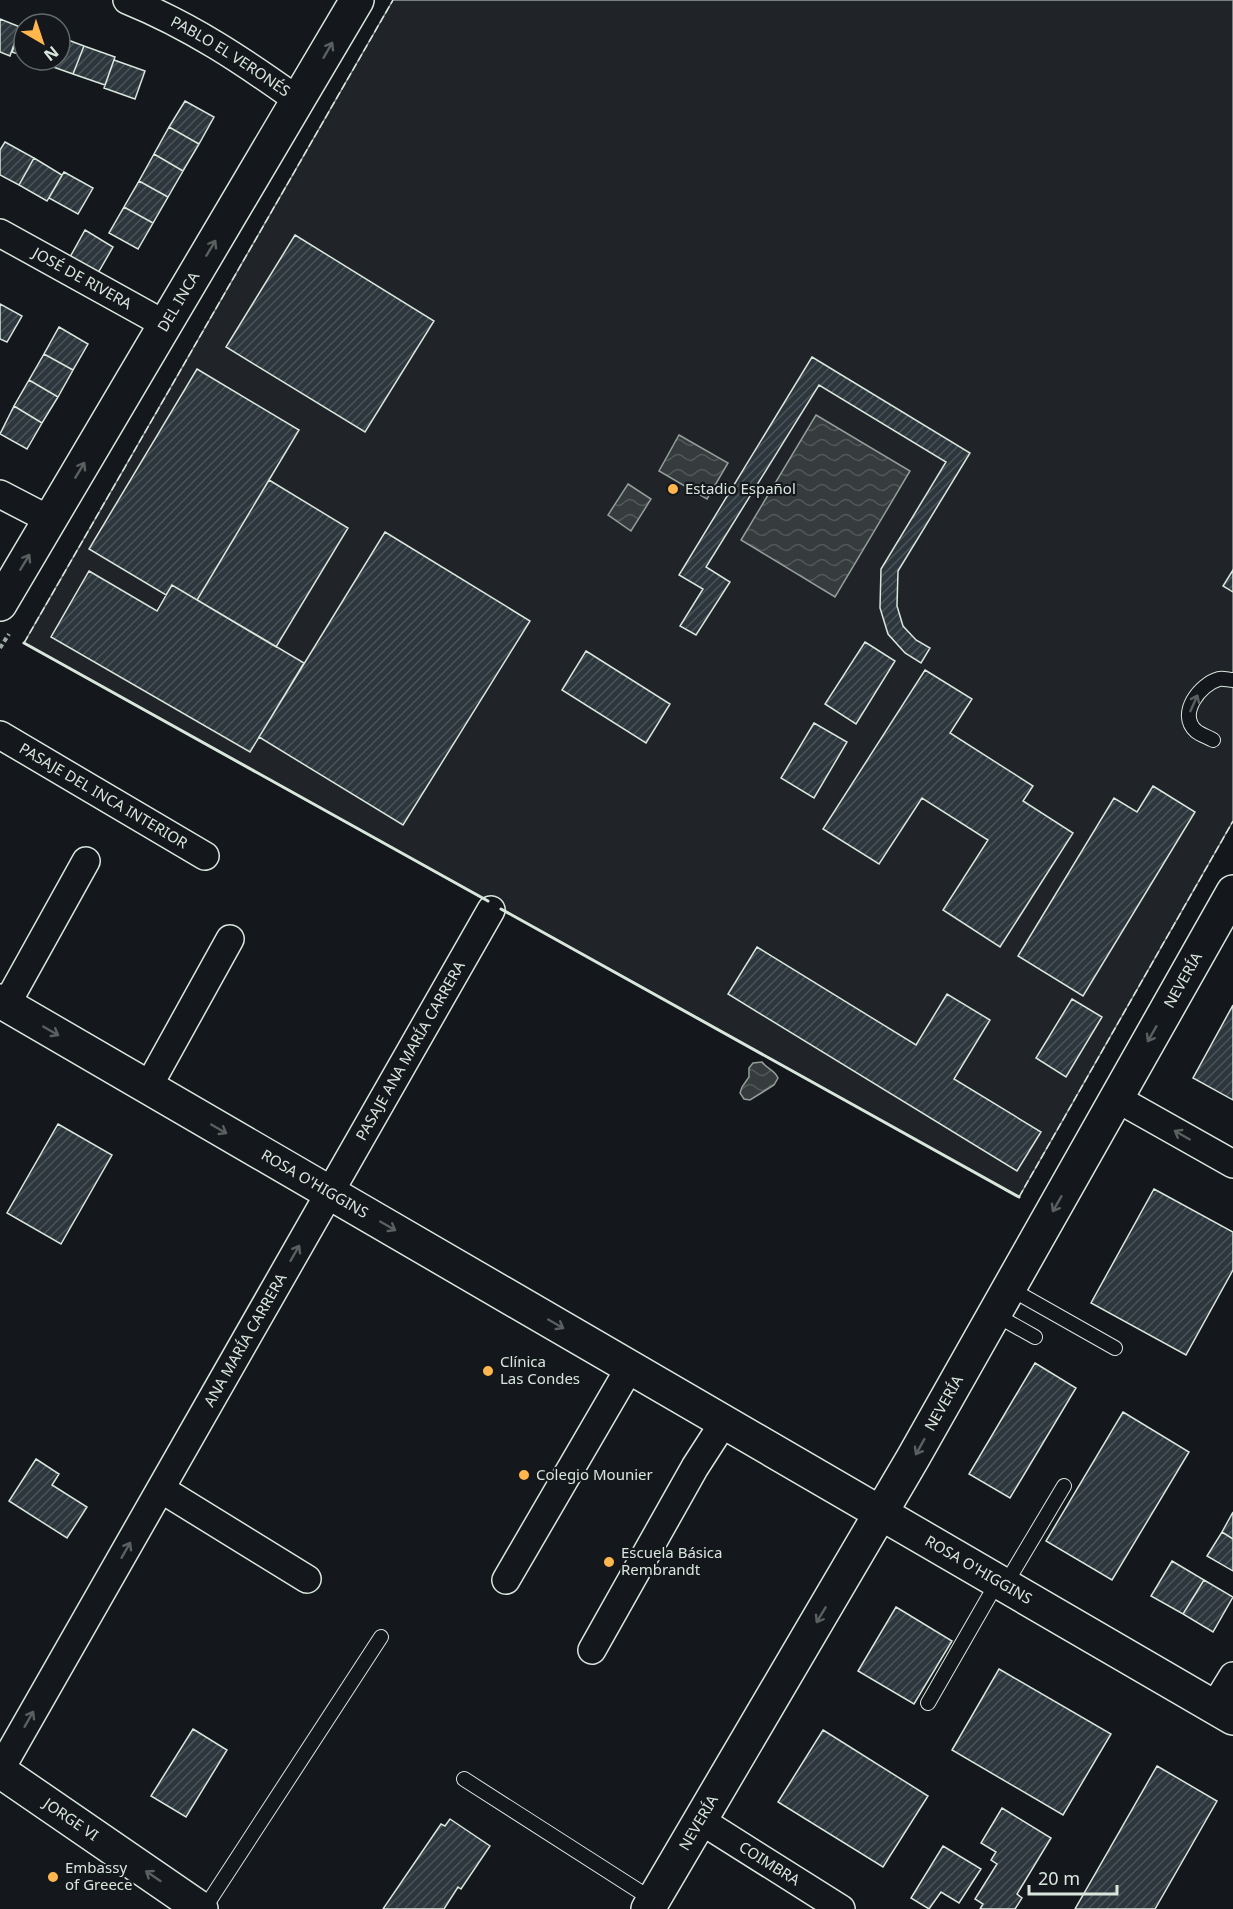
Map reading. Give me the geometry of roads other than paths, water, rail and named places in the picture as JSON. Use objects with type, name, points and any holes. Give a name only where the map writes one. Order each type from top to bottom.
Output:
[{"type":"street","name":"PABLO EL VERONÉS","points":[[128,0],[206,38],[266,76],[298,100]]},
{"type":"street","name":"DEL INCA","points":[[0,604],[357,0]]},
{"type":"street","name":"JOSÉ DE RIVERA","points":[[0,233],[166,325]]},
{"type":"street","points":[[0,494],[50,520]]},
{"type":"street","name":"PASAJE DEL INCA INTERIOR","points":[[0,735],[206,856]]},
{"type":"street","points":[[3,1003],[86,861]]},
{"type":"street","name":"NEVERÍA","points":[[650,1905],[881,1513],[1233,892]]},
{"type":"street","name":"PASAJE ANA MARÍA CARRERA","points":[[330,1193],[491,910]]},
{"type":"street","points":[[148,1087],[230,939]]},
{"type":"street","name":"ROSA O'HIGGINS","points":[[3,1003],[1224,1712]]},
{"type":"street","points":[[1116,1098],[1233,1164]]},
{"type":"street","name":"ANA MARÍA CARRERA","points":[[0,1771],[330,1193]]},
{"type":"street","points":[[506,1580],[630,1367]]},
{"type":"street","points":[[592,1650],[695,1467],[724,1422]]},
{"type":"street","points":[[161,1489],[307,1579]]},
{"type":"street","points":[[1224,1712],[1233,1676]]},
{"type":"street","name":"JORGE VI","points":[[0,1771],[203,1909]]},
{"type":"street","name":"COIMBRA","points":[[699,1820],[841,1909]]},
{"type":"lane","points":[[1213,740],[1195,730],[1190,718],[1191,703],[1202,688],[1220,679],[1233,680]]},
{"type":"lane","points":[[1001,1301],[1035,1337]]},
{"type":"lane","points":[[1001,1301],[1115,1348]]},
{"type":"lane","points":[[928,1703],[1064,1486]]},
{"type":"lane","points":[[203,1909],[381,1637]]},
{"type":"lane","points":[[464,1779],[650,1905]]},
{"type":"water","name":"Estadio Español","points":[[816,415],[910,471],[835,597],[741,540]]},
{"type":"water","points":[[679,435],[728,463],[707,499],[659,471]]},
{"type":"water","points":[[628,484],[651,499],[631,531],[608,515]]},
{"type":"water","points":[[762,1062],[778,1078],[774,1085],[750,1100],[744,1099],[740,1093],[749,1077],[749,1068],[753,1063]]},
{"type":"place","name":"Estadio Español","points":[[673,489]]},
{"type":"place","name":"Clínica Las Condes","points":[[488,1371]]},
{"type":"place","name":"Colegio Mounier","points":[[524,1475]]},
{"type":"place","name":"Escuela Básica Rembrandt","points":[[609,1562]]},
{"type":"place","name":"Embassy of Greece","points":[[53,1877]]}]
